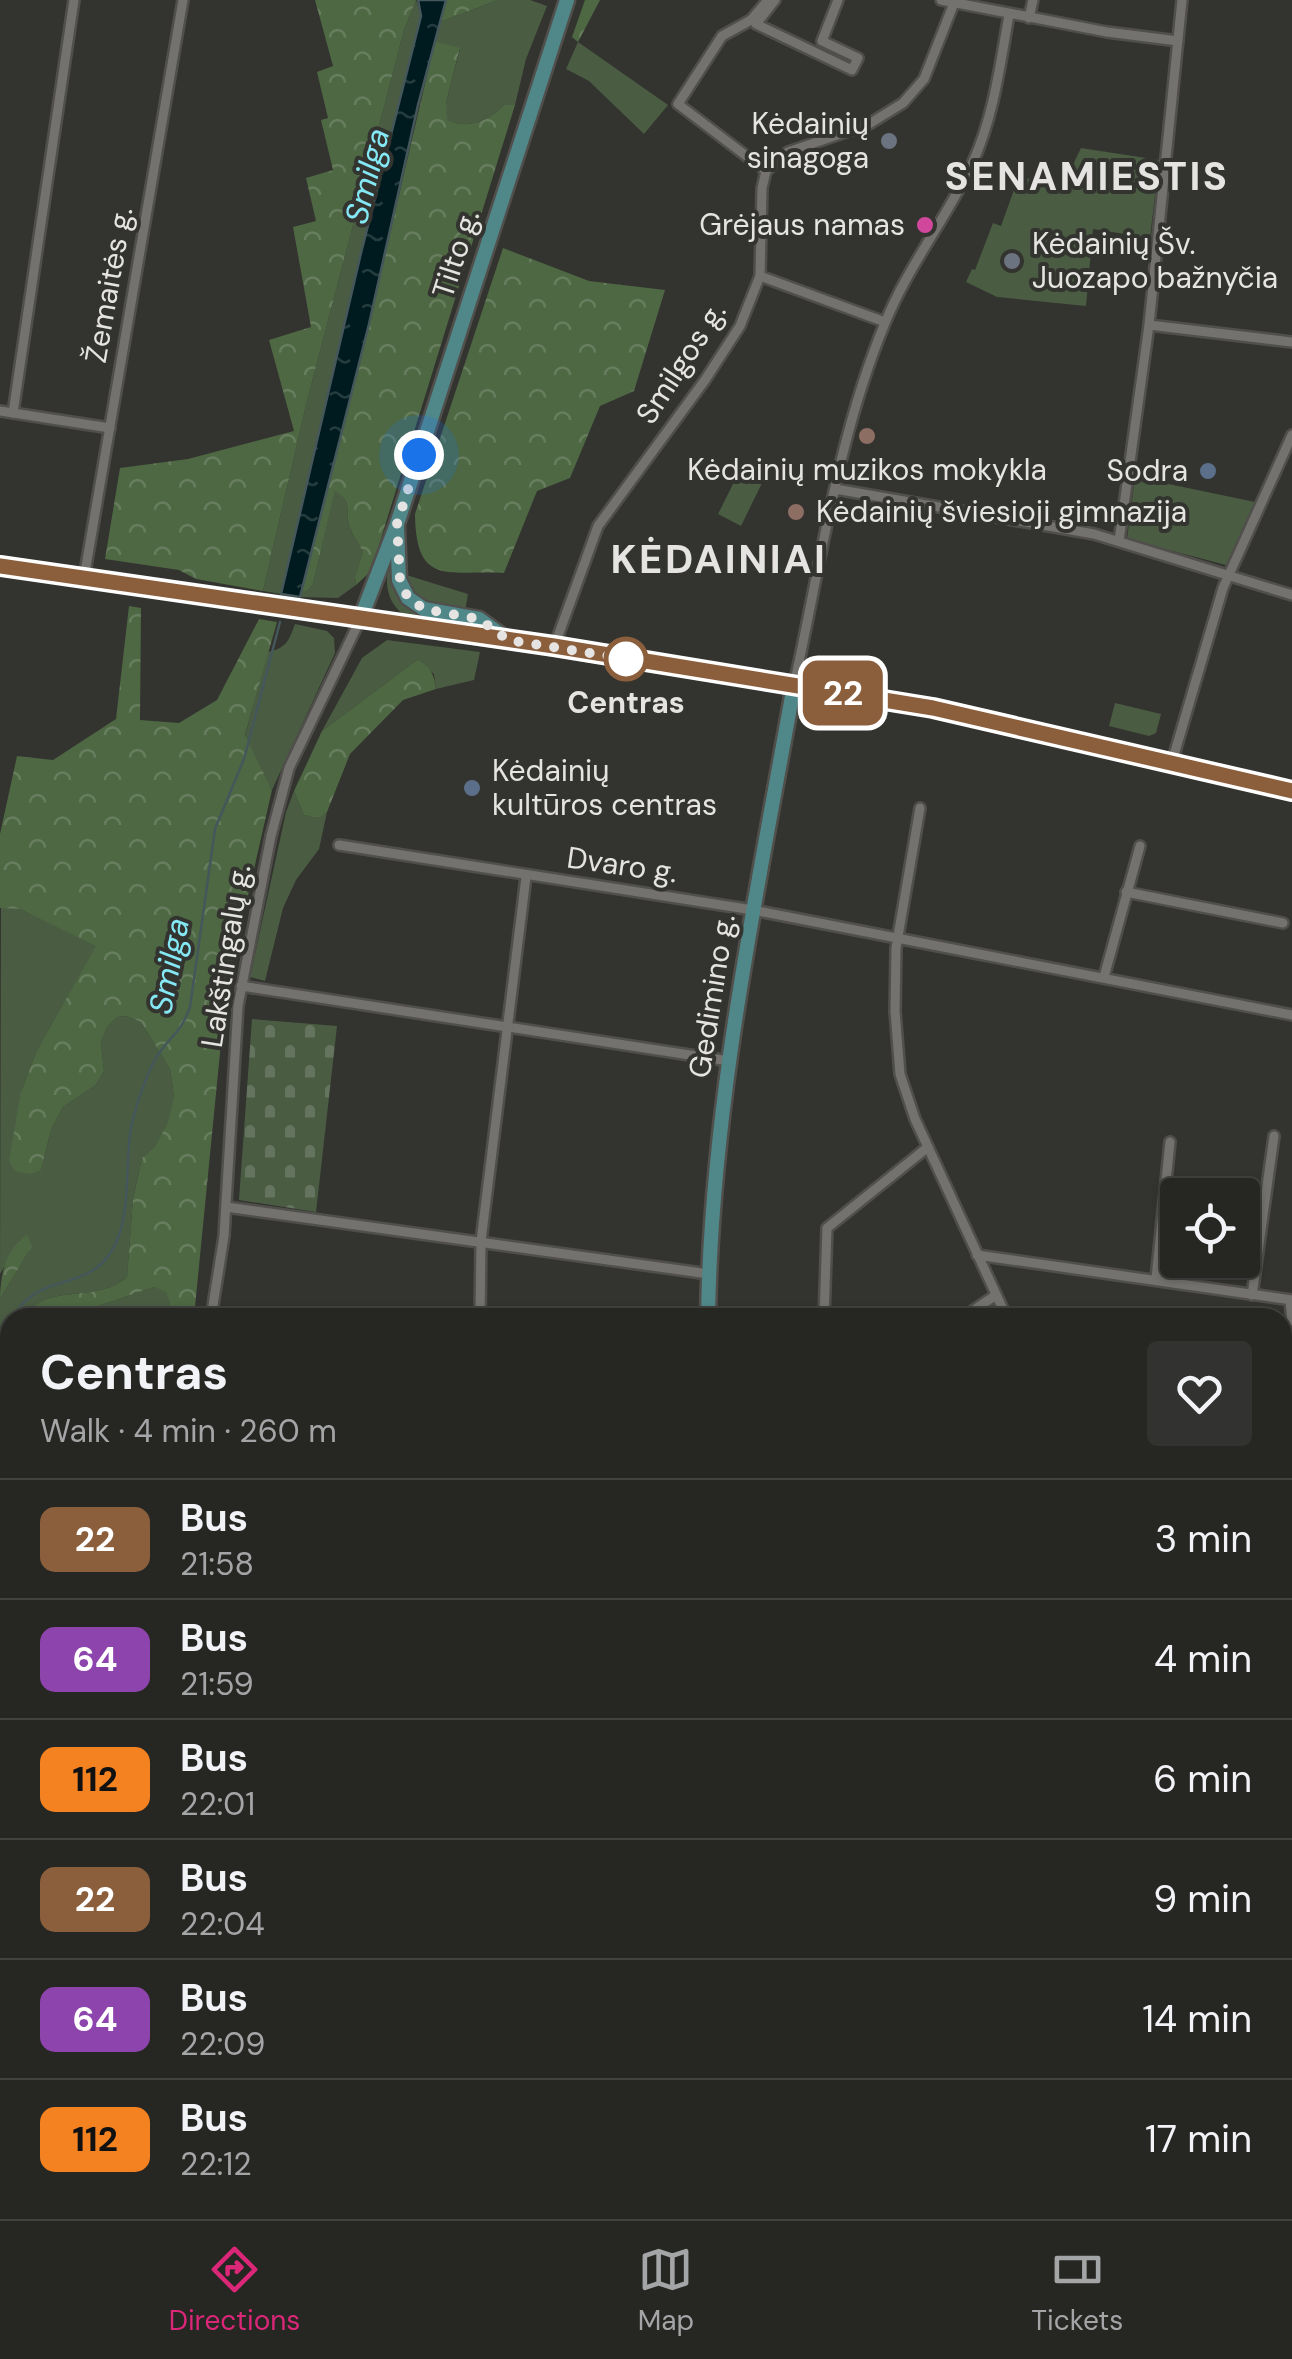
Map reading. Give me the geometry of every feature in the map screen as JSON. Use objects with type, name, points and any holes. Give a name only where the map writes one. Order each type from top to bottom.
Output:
[{"type":"main road","name":"Tilto g.","points":[[360,620],[397,524],[567,0]]},
{"type":"main road","name":"Tilto g.","points":[[397,524],[400,580],[408,598],[424,609],[479,619],[508,640]]},
{"type":"main road","points":[[0,566],[554,646],[933,708],[1292,791]]},
{"type":"main road","name":"Gedimino g.","points":[[708,1308],[717,1163],[729,1060],[794,685]]},
{"type":"street","points":[[13,413],[74,0]]},
{"type":"street","name":"Žemaitės g.","points":[[84,578],[183,0]]},
{"type":"street","points":[[771,0],[756,24],[852,70],[858,58],[822,42],[838,0]]},
{"type":"street","points":[[771,0],[752,20],[722,36],[678,104],[766,171],[788,152],[868,124],[903,103],[924,79],[954,4]]},
{"type":"street","points":[[941,0],[1178,42]]},
{"type":"street","points":[[1029,18],[1033,0]]},
{"type":"street","points":[[1119,541],[1149,325],[1182,0]]},
{"type":"street","points":[[794,685],[856,404],[885,322],[978,148],[994,102],[1009,14]]},
{"type":"street","name":"Smilgos g.","points":[[554,646],[598,526],[730,343],[760,276],[762,188],[766,171]]},
{"type":"street","points":[[760,276],[885,322]]},
{"type":"street","points":[[1149,325],[1292,342]]},
{"type":"street","points":[[0,411],[110,428]]},
{"type":"street","points":[[1172,762],[1230,574],[1292,435]]},
{"type":"street","points":[[835,489],[1094,534],[1292,595]]},
{"type":"street","name":"Lakštingalų g.","points":[[213,1308],[226,1207],[240,986],[284,782],[360,620]]},
{"type":"street","points":[[920,808],[898,938],[894,1011],[900,1074],[907,1100],[1002,1308]]},
{"type":"street","name":"Dvaro g.","points":[[339,845],[753,910],[1292,1015]]},
{"type":"street","points":[[1104,977],[1140,846]]},
{"type":"street","points":[[480,1308],[482,1241],[526,876]]},
{"type":"street","points":[[1126,892],[1283,924]]},
{"type":"street","points":[[240,986],[729,1060]]},
{"type":"street","points":[[1252,1295],[1274,1136]]},
{"type":"street","points":[[1156,1280],[1170,1142]]},
{"type":"street","points":[[824,1308],[827,1228],[928,1147]]},
{"type":"street","points":[[226,1207],[709,1274]]},
{"type":"street","points":[[977,1255],[1291,1300]]},
{"type":"street","points":[[977,1308],[996,1295]]},
{"type":"green space","points":[[315,0],[416,0],[404,30],[307,401],[263,591],[196,579],[179,570],[105,559],[120,468],[188,459],[294,431],[269,340],[311,327],[293,227],[316,221],[306,178],[333,170],[321,120],[328,118],[317,72],[333,66]]},
{"type":"green space","points":[[416,0],[421,16],[281,594],[263,591],[307,401],[404,30]]},
{"type":"green space","points":[[446,0],[498,0],[440,22]]},
{"type":"green space","points":[[498,0],[530,0],[547,6],[526,59],[515,105],[504,105],[478,122],[446,120],[446,103],[460,49],[435,41],[440,22]]},
{"type":"green space","points":[[585,0],[600,0],[578,42],[572,37]]},
{"type":"green space","points":[[435,41],[460,48],[446,103],[447,120],[478,122],[504,105],[515,105],[371,571],[356,585],[363,552],[348,522],[347,503],[335,491],[313,584],[307,591],[301,591],[369,324]]},
{"type":"green space","points":[[578,42],[668,105],[644,134],[589,81],[566,69]]},
{"type":"green space","points":[[1081,148],[1159,160],[1150,238],[1093,229],[1086,306],[997,297],[966,282],[975,270],[993,223],[1001,226],[1019,176],[1062,187]]},
{"type":"green space","points":[[503,248],[589,281],[665,290],[634,391],[600,406],[570,478],[537,491],[504,573],[439,570],[421,554],[415,514]]},
{"type":"green space","points":[[739,472],[762,483],[741,526],[718,514]]},
{"type":"green space","points":[[1135,477],[1255,502],[1226,565],[1127,539]]},
{"type":"green space","points":[[335,490],[347,503],[348,522],[363,552],[356,585],[338,598],[300,597],[301,591],[307,591],[313,584]]},
{"type":"green space","points":[[393,566],[403,574],[468,594],[464,618],[492,632],[413,621],[395,606],[389,593],[388,570]]},
{"type":"green space","points":[[129,606],[141,608],[140,720],[179,723],[217,700],[259,619],[277,622],[245,735],[272,790],[226,992],[195,1308],[169,1308],[166,1292],[154,1287],[93,1308],[32,1308],[59,1296],[101,1290],[127,1277],[133,1199],[142,1158],[155,1146],[168,1123],[174,1096],[170,1069],[141,1022],[117,1017],[107,1027],[101,1042],[104,1071],[96,1085],[63,1107],[51,1130],[41,1170],[30,1174],[15,1171],[9,1161],[21,1092],[37,1050],[96,946],[20,909],[0,908],[0,834],[17,756],[53,760],[116,719]]},
{"type":"green space","points":[[295,624],[327,631],[334,638],[335,653],[272,790],[245,736],[268,652],[286,643]]},
{"type":"green space","points":[[387,640],[480,652],[474,680],[436,689],[434,674],[417,660],[322,731],[362,658]]},
{"type":"green space","points":[[417,660],[431,672],[436,689],[403,700],[350,754],[327,812],[319,818],[304,815],[294,791],[322,731]]},
{"type":"green space","points":[[1115,703],[1161,714],[1156,733],[1149,736],[1109,726]]},
{"type":"green space","points":[[294,791],[304,815],[318,818],[327,812],[319,849],[296,880],[283,908],[265,981],[250,977]]},
{"type":"green space","points":[[1,907],[20,909],[97,945],[37,1050],[21,1092],[41,1170],[51,1130],[63,1107],[96,1085],[104,1071],[101,1042],[107,1027],[117,1017],[141,1022],[170,1069],[174,1096],[169,1123],[142,1158],[133,1199],[127,1277],[101,1290],[59,1296],[32,1308],[0,1308],[0,1299],[32,1246],[20,1240],[0,1274]]},
{"type":"green space","points":[[252,1019],[337,1026],[316,1212],[239,1200]]},
{"type":"green space","points":[[27,1235],[32,1246],[0,1299],[6,1263],[14,1247]]},
{"type":"green space","points":[[154,1287],[166,1291],[170,1304],[169,1308],[93,1308]]},
{"type":"water","points":[[418,0],[446,0],[300,597],[281,594],[421,16]]},
{"type":"waterway","name":"Smilga","points":[[19,1308],[36,1293],[100,1265],[118,1238],[125,1206],[132,1123],[152,1065],[190,1007],[215,829],[244,759],[280,622]]},
{"type":"bus line","name":"22","points":[[0,566],[554,646],[933,708],[1292,791]]},
{"type":"place","name":"Kėdainių sinagoga","points":[[889,141]]},
{"type":"place","name":"Grėjaus namas","points":[[925,225]]},
{"type":"place","name":"Kėdainių Šv. Juozapo bažnyčia","points":[[1012,261]]},
{"type":"place","name":"Kėdainių muzikos mokykla","points":[[867,436]]},
{"type":"place","name":"Sodra","points":[[1208,471]]},
{"type":"place","name":"Kėdainių šviesioji gimnazija","points":[[796,512]]},
{"type":"place","name":"Centras","points":[[626,659]]},
{"type":"place","name":"Kėdainių kultūros centras","points":[[472,788]]},
{"type":"district","name":"SENAMIESTIS","points":[[1087,176]]},
{"type":"district","name":"KĖDAINIAI","points":[[719,559]]},
{"type":"route","points":[[419,455],[397,524],[400,580],[408,598],[424,609],[479,619],[508,640],[634,660],[626,659]]}]
